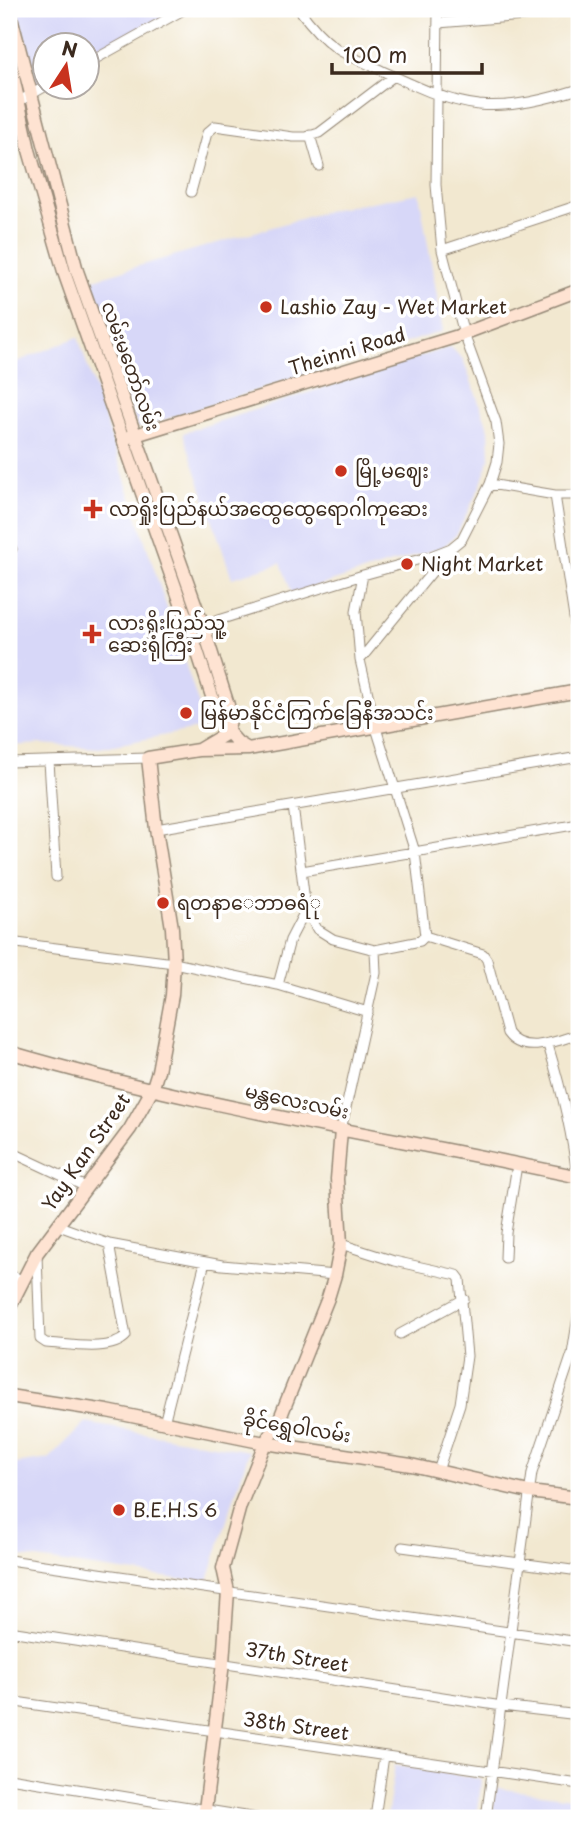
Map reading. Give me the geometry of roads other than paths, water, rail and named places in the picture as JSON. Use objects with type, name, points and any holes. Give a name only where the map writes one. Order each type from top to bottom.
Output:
[{"type":"main road","name":"လမ်းမတော်လမ်း","points":[[9,9],[32,90]]},
{"type":"main road","name":"လမ်းမတော်လမ်း","points":[[9,58],[14,104],[65,275],[87,318],[136,435],[197,627]]},
{"type":"main road","name":"လမ်းမတော်လမ်း","points":[[35,102],[87,318],[122,439],[228,705],[230,720],[227,733]]},
{"type":"main road","points":[[41,193],[55,190]]},
{"type":"main road","name":"Theinni Road","points":[[122,439],[464,334],[579,290]]},
{"type":"main road","points":[[148,758],[198,750],[248,749],[579,691]]},
{"type":"main road","points":[[198,750],[227,733],[248,749]]},
{"type":"main road","name":"Yay Kan Street","points":[[9,1308],[37,1253],[130,1129],[152,1090],[173,995],[174,962],[172,928],[148,758]]},
{"type":"main road","name":"မန္တလေးလမ်း","points":[[9,1052],[152,1090],[578,1177]]},
{"type":"main road","points":[[205,1814],[223,1663],[228,1591],[223,1568],[240,1506],[265,1443],[280,1418],[335,1276],[341,1244],[337,1179],[341,1130]]},
{"type":"main road","name":"ခိုင်ရွှေဝါလမ်း","points":[[9,1396],[107,1411],[265,1443],[400,1463],[528,1492],[579,1498]]},
{"type":"street","points":[[161,9],[167,19]]},
{"type":"street","points":[[102,55],[185,9]]},
{"type":"street","points":[[299,9],[336,48],[437,94],[480,105],[508,105],[547,99],[579,89]]},
{"type":"street","points":[[360,660],[462,539],[490,484],[497,463],[499,444],[496,422],[464,334],[442,250],[436,186],[438,9]]},
{"type":"street","points":[[438,23],[523,12],[573,9]]},
{"type":"street","points":[[191,192],[207,133],[211,128],[215,126],[293,137],[319,133],[394,76]]},
{"type":"street","points":[[14,104],[32,94]]},
{"type":"street","points":[[310,135],[319,166]]},
{"type":"street","points":[[442,250],[579,205]]},
{"type":"street","points":[[490,484],[555,495],[579,495]]},
{"type":"street","points":[[555,495],[579,650]]},
{"type":"street","points":[[197,627],[452,548]]},
{"type":"street","points":[[363,575],[356,611],[360,660],[376,728],[415,852],[425,936]]},
{"type":"street","points":[[156,829],[579,757]]},
{"type":"street","points":[[9,762],[148,758]]},
{"type":"street","points":[[49,761],[56,877]]},
{"type":"street","points":[[293,806],[306,909],[322,934],[375,950],[420,941],[425,936]]},
{"type":"street","points":[[302,871],[579,824]]},
{"type":"street","points":[[278,985],[290,940],[306,909]]},
{"type":"street","points":[[425,936],[482,954],[487,960],[507,1033],[512,1041],[548,1045],[579,1034]]},
{"type":"street","points":[[9,943],[174,962],[278,985],[368,1012]]},
{"type":"street","points":[[341,1130],[376,974],[375,950]]},
{"type":"street","points":[[548,1045],[562,1090],[578,1177]]},
{"type":"street","points":[[9,1151],[86,1187]]},
{"type":"street","points":[[505,1258],[506,1233],[517,1165]]},
{"type":"street","points":[[59,1226],[109,1244],[205,1262],[335,1276]]},
{"type":"street","points":[[37,1253],[40,1339],[46,1343],[97,1347],[126,1336],[109,1244]]},
{"type":"street","points":[[341,1244],[394,1261],[457,1275],[460,1279],[464,1299],[467,1356],[460,1404],[438,1471]]},
{"type":"street","points":[[163,1423],[205,1262]]},
{"type":"street","points":[[9,1275],[23,1280]]},
{"type":"street","points":[[400,1334],[464,1299]]},
{"type":"street","points":[[486,1818],[531,1473],[572,1354],[579,1310]]},
{"type":"street","points":[[401,1547],[579,1572]]},
{"type":"street","points":[[9,1573],[10,1560],[579,1642]]},
{"type":"street","name":"37th Street","points":[[9,1631],[502,1706],[579,1715]]},
{"type":"street","name":"38th Street","points":[[9,1701],[579,1784]]},
{"type":"street","points":[[375,1818],[384,1756]]},
{"type":"street","points":[[9,1778],[205,1814],[257,1818]]},
{"type":"place","name":"Lashio Zay - Wet Market","points":[[266,307]]},
{"type":"place","name":"မြို့မဈေး","points":[[341,471]]},
{"type":"place","name":"လာရှိုးပြည်နယ်အထွေထွေရောဂါကုဆေး","points":[[93,509]]},
{"type":"place","name":"Night Market","points":[[407,564]]},
{"type":"place","name":"လားရှိုးပြည်သူ့ ဆေးရုံကြီး","points":[[92,634]]},
{"type":"place","name":"မြန်မာနိုင်ငံကြက်ခြေနီအသင်း","points":[[186,713]]},
{"type":"place","name":"ရတနာေဘာဓရံု","points":[[163,903]]},
{"type":"place","name":"B.E.H.S 6","points":[[119,1510]]}]
